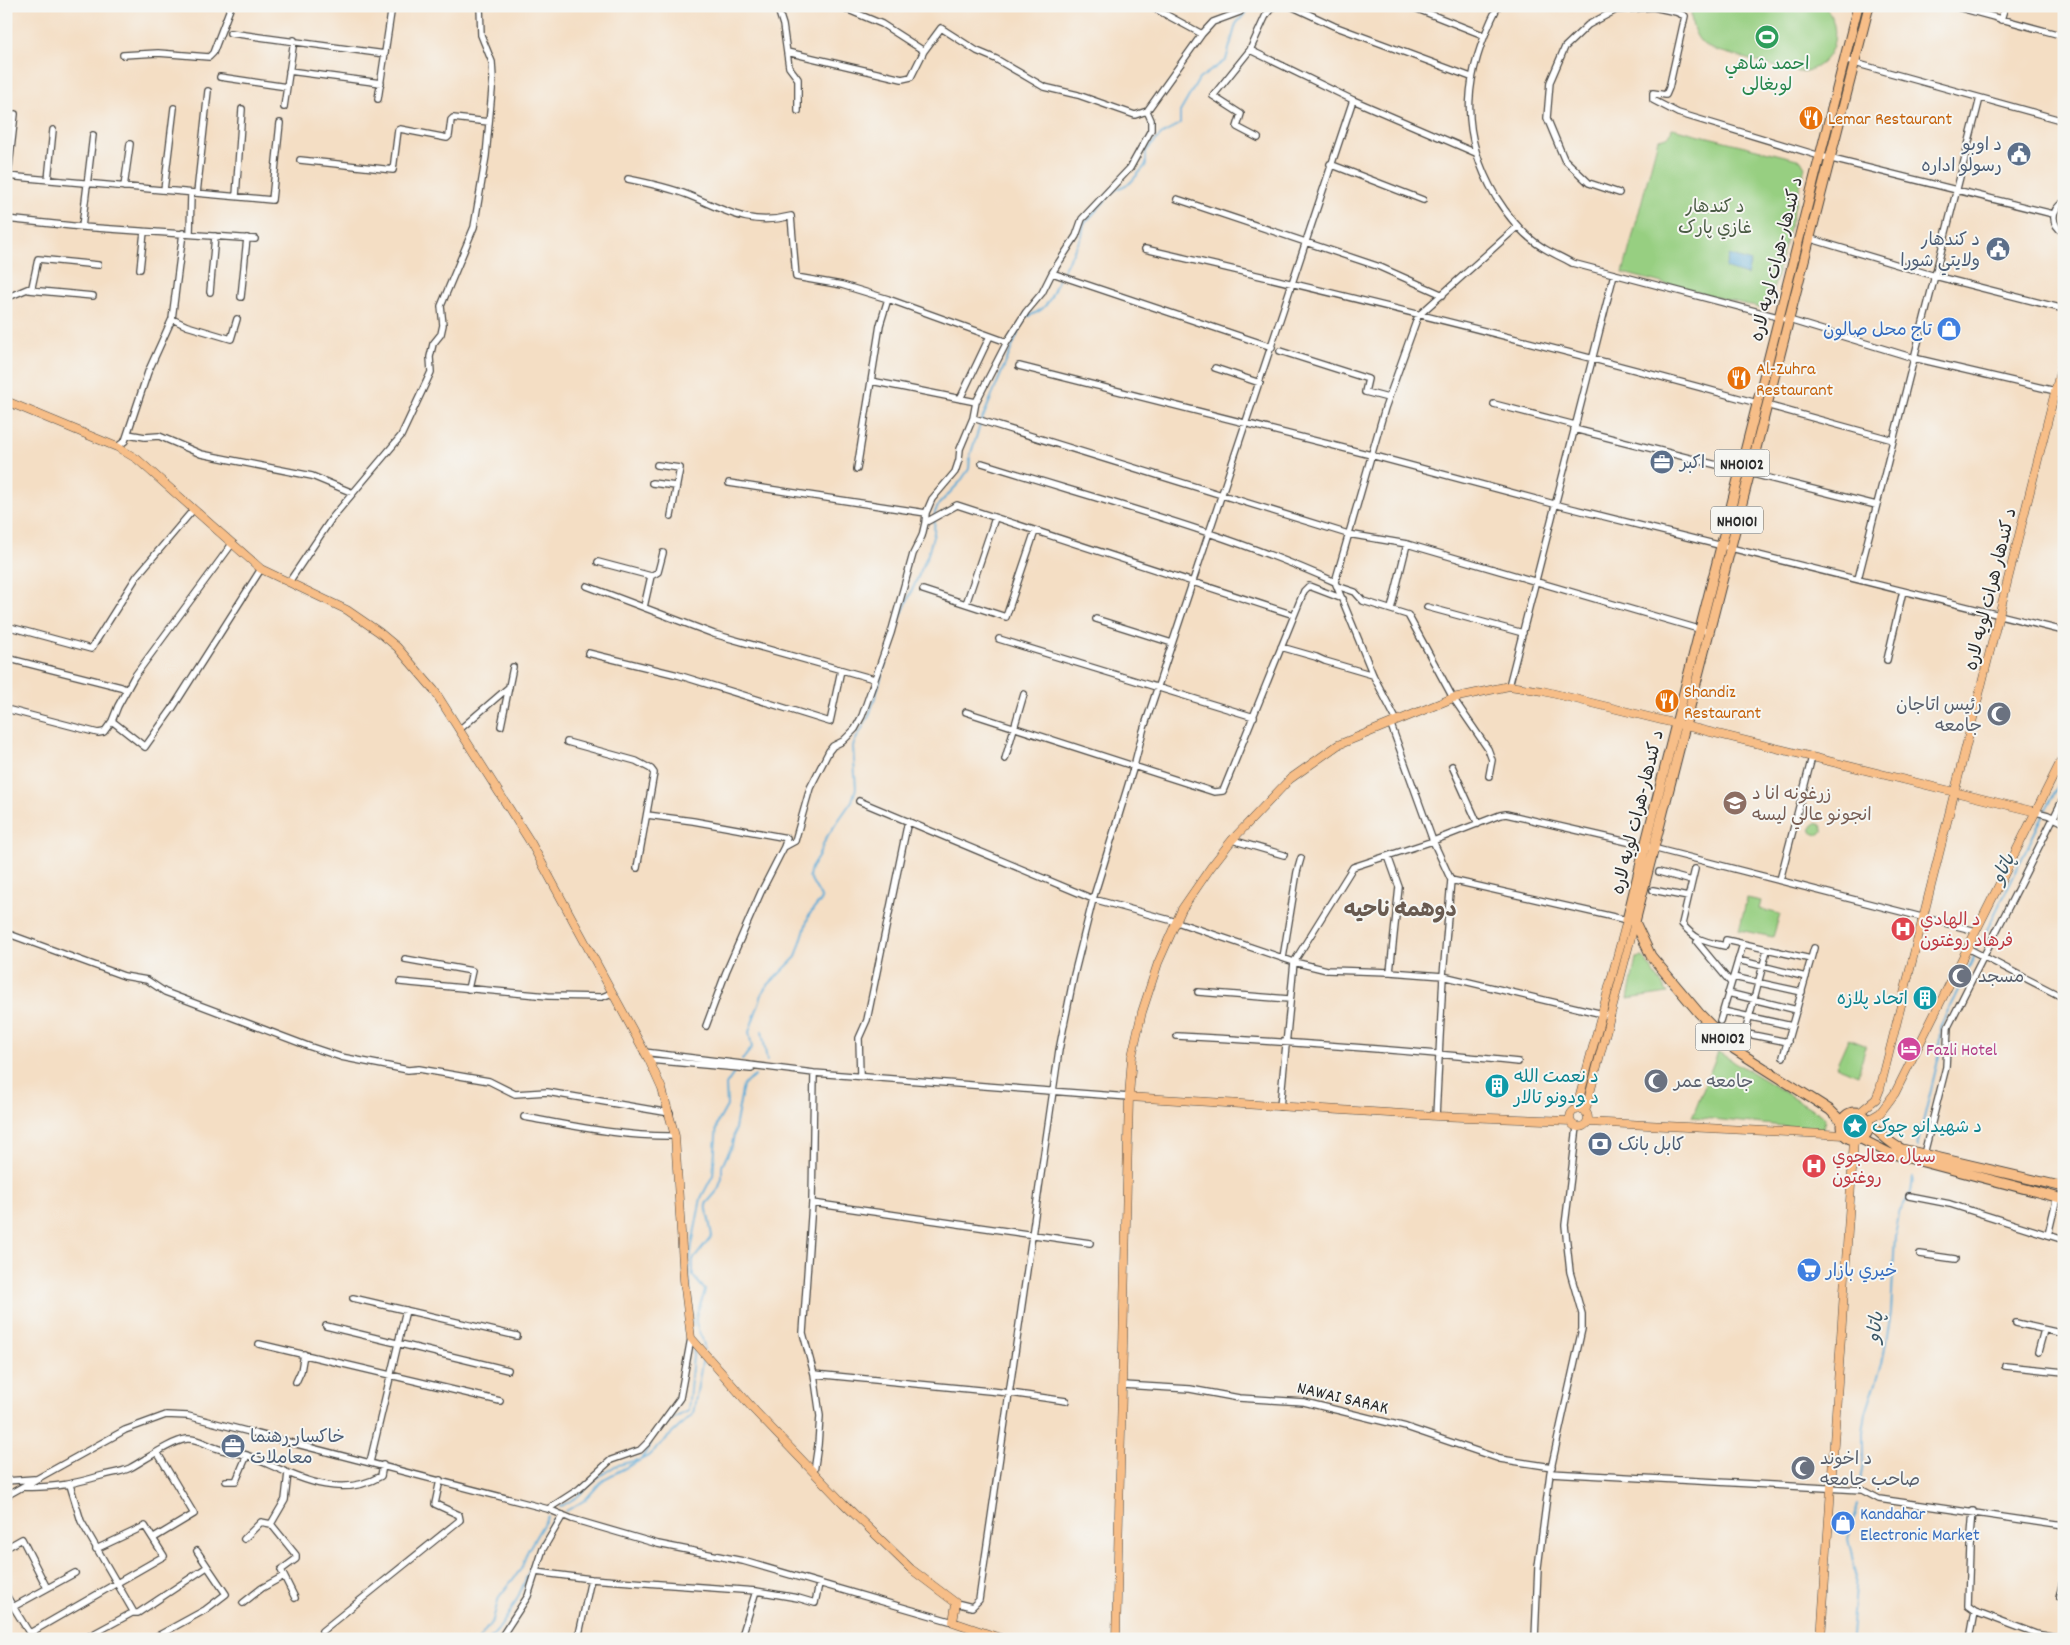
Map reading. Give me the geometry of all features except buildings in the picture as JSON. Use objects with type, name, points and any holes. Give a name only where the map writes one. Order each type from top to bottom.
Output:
[{"type":"highway","name":"د کندهار-هرات لويه لاره","points":[[1763,406],[1779,317],[1858,6]]},
{"type":"highway","name":"د کندهار-هرات لويه لاره","points":[[1631,921],[1685,726],[1705,631],[1744,472],[1789,320],[1869,6]]},
{"type":"highway","name":"د کندهار-هرات لويه لاره","points":[[1650,848],[1675,723],[1705,631]]},
{"type":"highway","name":"NH0102","points":[[1631,921],[1651,956],[1699,1013],[1734,1049],[1830,1110],[1842,1121]]},
{"type":"highway","points":[[2060,1198],[1889,1153],[1844,1135],[1841,1131],[1842,1121],[1849,1112],[1860,1112],[1894,1146],[2064,1187]]},
{"type":"highway","points":[[1857,1140],[1867,1133],[1869,1122]]},
{"type":"main road","name":"د کندهار هرات لویه لاره","points":[[1860,1112],[1870,1106],[1876,1099],[1880,1089],[1956,793],[2064,356]]},
{"type":"main road","points":[[6,401],[117,447],[138,459],[261,569],[347,610],[379,632],[397,647],[434,690],[531,843],[649,1060],[662,1089],[675,1136],[684,1280],[692,1339],[706,1357],[814,1472],[911,1569],[956,1603],[954,1622],[1003,1639]]},
{"type":"main road","points":[[1116,1639],[1129,1096],[1132,1056],[1142,1012],[1158,963],[1182,909],[1210,867],[1232,840],[1290,780],[1338,745],[1454,698],[1509,686],[1543,691],[2045,814]]},
{"type":"main road","points":[[1869,1122],[1880,1112],[1895,1093],[1969,949],[1976,930],[2045,814],[2064,755]]},
{"type":"main road","points":[[1581,1111],[1631,921]]},
{"type":"main road","points":[[1129,1096],[1583,1126],[1587,1122],[1588,1117],[1581,1111]]},
{"type":"main road","points":[[1574,1124],[1572,1113],[1581,1111]]},
{"type":"main road","points":[[1587,1122],[1844,1135]]},
{"type":"main road","points":[[1821,1639],[1832,1487],[1832,1455],[1857,1140]]},
{"type":"street","points":[[123,55],[158,53],[208,57],[213,53],[231,6]]},
{"type":"street","points":[[378,99],[392,6]]},
{"type":"street","points":[[289,582],[332,518],[401,436],[431,372],[430,357],[434,344],[441,334],[443,325],[442,306],[474,227],[486,156],[493,79],[492,62],[481,35],[480,6]]},
{"type":"street","points":[[777,6],[784,25],[789,67],[798,79],[798,111]]},
{"type":"street","points":[[839,6],[882,24],[924,51]]},
{"type":"street","points":[[1150,6],[1162,9],[1202,34]]},
{"type":"street","points":[[787,52],[902,79],[911,76],[924,51],[941,28],[977,51],[996,59],[1044,87],[1078,94],[1135,115],[1147,111],[1202,34],[1213,22],[1240,12],[1245,6]]},
{"type":"street","points":[[1258,138],[1236,127],[1241,114],[1213,96],[1250,50],[1266,15],[1273,6]]},
{"type":"street","points":[[1291,6],[1334,26],[1471,78]]},
{"type":"street","points":[[1410,6],[1483,35]]},
{"type":"street","points":[[1498,6],[1483,35],[1471,78],[1471,133],[1485,178],[1502,207],[1517,227],[1541,247],[1572,263],[1779,317],[1914,358],[2064,392]]},
{"type":"street","points":[[1953,6],[2064,36]]},
{"type":"street","points":[[2001,20],[2005,6]]},
{"type":"street","points":[[1619,193],[1589,183],[1564,159],[1547,118],[1550,82],[1565,47],[1588,25],[1616,10],[1653,7],[1685,16],[1669,88],[1666,95],[1653,93],[1653,100],[1678,112],[1820,156],[2054,214]]},
{"type":"street","points":[[230,33],[294,40],[385,54]]},
{"type":"street","points":[[284,107],[294,40]]},
{"type":"street","points":[[1250,50],[1353,100],[1476,153]]},
{"type":"street","points":[[1844,60],[2064,121]]},
{"type":"street","points":[[290,71],[380,83]]},
{"type":"street","points":[[220,77],[287,87]]},
{"type":"street","points":[[190,234],[208,91]]},
{"type":"street","points":[[1858,580],[1980,98]]},
{"type":"street","points":[[956,1603],[972,1607],[979,1600],[1053,1091],[1074,975],[1093,900],[1157,686],[1260,383],[1305,240],[1353,100]]},
{"type":"street","points":[[164,190],[174,108]]},
{"type":"street","points":[[236,196],[242,110]]},
{"type":"street","points":[[784,847],[795,841],[810,788],[829,751],[855,729],[862,716],[891,633],[912,554],[922,536],[926,522],[926,513],[932,499],[955,472],[960,449],[973,418],[976,402],[1007,342],[1054,274],[1076,236],[1082,219],[1130,168],[1151,130],[1151,120],[1147,111]]},
{"type":"street","points":[[15,114],[7,176],[272,200],[280,123]]},
{"type":"street","points":[[300,160],[393,170],[398,130],[400,128],[447,138],[452,118],[489,122]]},
{"type":"street","points":[[48,180],[53,130]]},
{"type":"street","points":[[82,228],[93,135]]},
{"type":"street","points":[[124,187],[130,144]]},
{"type":"street","points":[[1330,164],[1423,200]]},
{"type":"street","points":[[628,179],[665,187],[725,212],[748,219],[763,221],[791,216],[796,277],[842,285],[888,299],[1007,342]]},
{"type":"street","points":[[1177,199],[1305,240],[1380,267],[1443,294]]},
{"type":"street","points":[[2064,202],[2059,205],[2054,214],[2055,225],[2064,233]]},
{"type":"street","points":[[6,219],[82,228],[255,239]]},
{"type":"street","points":[[1436,1116],[1443,976],[1451,880],[1433,841],[1394,723],[1336,584],[1348,534],[1388,398],[1418,316],[1517,227]]},
{"type":"street","points":[[140,269],[144,232]]},
{"type":"street","points":[[117,447],[125,441],[148,372],[172,319],[183,233]]},
{"type":"street","points":[[210,292],[215,236]]},
{"type":"street","points":[[1799,236],[1935,276],[2064,309]]},
{"type":"street","points":[[241,297],[247,238]]},
{"type":"street","points":[[1145,249],[1291,283],[1592,358],[1893,440]]},
{"type":"street","points":[[29,290],[34,283],[38,259],[98,265]]},
{"type":"street","points":[[1054,274],[1272,347]]},
{"type":"street","points":[[1509,686],[1614,274]]},
{"type":"street","points":[[6,298],[29,290],[94,296]]},
{"type":"street","points":[[857,469],[880,325],[888,299]]},
{"type":"street","points":[[172,319],[187,326],[231,339],[236,319]]},
{"type":"street","points":[[960,398],[990,336]]},
{"type":"street","points":[[1280,351],[1368,379],[1365,392],[1388,398]]},
{"type":"street","points":[[1019,366],[1371,455],[1554,504],[2064,631]]},
{"type":"street","points":[[1214,368],[1260,383]]},
{"type":"street","points":[[871,381],[976,402]]},
{"type":"street","points":[[1494,404],[1744,472],[1876,505]]},
{"type":"street","points":[[973,418],[1348,534],[1407,544],[1705,631]]},
{"type":"street","points":[[128,434],[145,437],[159,436],[201,454],[312,476],[354,493]]},
{"type":"street","points":[[982,463],[1209,534],[1301,568],[1355,592],[1363,601],[1403,613],[1410,618],[1454,698],[1488,749],[1492,760],[1489,776]]},
{"type":"street","points":[[657,465],[680,467],[671,516]]},
{"type":"street","points":[[652,483],[676,486]]},
{"type":"street","points":[[729,483],[926,513]]},
{"type":"street","points":[[926,522],[958,505],[1294,615]]},
{"type":"street","points":[[6,626],[91,649],[137,576],[193,510]]},
{"type":"street","points":[[966,604],[995,518]]},
{"type":"street","points":[[923,590],[1006,616],[1035,531]]},
{"type":"street","points":[[6,709],[98,733],[104,732],[112,721],[134,677],[232,544]]},
{"type":"street","points":[[1391,609],[1407,544]]},
{"type":"street","points":[[598,562],[651,576],[658,572],[663,553]]},
{"type":"street","points":[[112,721],[145,746],[172,708],[261,569]]},
{"type":"street","points":[[644,608],[651,576]]},
{"type":"street","points":[[588,586],[714,634],[874,679]]},
{"type":"street","points":[[966,712],[1214,792],[1223,791],[1304,591],[1309,586],[1343,599]]},
{"type":"street","points":[[1887,660],[1903,591]]},
{"type":"street","points":[[1428,606],[1523,632]]},
{"type":"street","points":[[1096,619],[1172,642]]},
{"type":"street","points":[[999,639],[1254,717]]},
{"type":"street","points":[[1281,647],[1316,656],[1325,661],[1373,675]]},
{"type":"street","points":[[588,653],[678,676],[830,722],[842,670]]},
{"type":"street","points":[[6,658],[121,687],[126,690]]},
{"type":"street","points":[[501,726],[513,667]]},
{"type":"street","points":[[459,730],[509,687]]},
{"type":"street","points":[[1005,759],[1024,694]]},
{"type":"street","points":[[567,742],[603,754],[636,761],[652,769],[654,773],[637,868]]},
{"type":"street","points":[[1780,880],[1812,758]]},
{"type":"street","points":[[1452,766],[1478,824]]},
{"type":"street","points":[[1924,1154],[1946,1067],[1948,1027],[1982,956],[2045,814],[2064,797]]},
{"type":"street","points":[[858,801],[1093,900],[1176,922],[1294,962],[1327,970],[1443,976],[1607,1015]]},
{"type":"street","points":[[1280,1107],[1294,962],[1354,867],[1506,814],[1780,880],[1976,930]]},
{"type":"street","points":[[2045,814],[2064,823]]},
{"type":"street","points":[[647,815],[693,821],[787,838],[726,972],[706,1026]]},
{"type":"street","points":[[860,1075],[859,1038],[867,1020],[908,821]]},
{"type":"street","points":[[1232,840],[1284,855]]},
{"type":"street","points":[[1388,856],[1399,887],[1390,972]]},
{"type":"street","points":[[1283,958],[1300,858]]},
{"type":"street","points":[[1695,869],[1682,924],[1700,941],[1725,946],[1726,940],[1811,959]]},
{"type":"street","points":[[1659,872],[1692,880]]},
{"type":"street","points":[[1451,880],[1631,921]]},
{"type":"street","points":[[1653,890],[1688,897]]},
{"type":"street","points":[[6,933],[124,976],[146,980],[165,992],[266,1031],[341,1057],[408,1070],[419,1069],[489,1081],[515,1094],[547,1092],[670,1113]]},
{"type":"street","points":[[1697,942],[1732,980],[1759,982],[1802,992]]},
{"type":"street","points":[[1720,1021],[1743,944]]},
{"type":"street","points":[[1783,1057],[1814,948]]},
{"type":"street","points":[[1969,949],[2064,998]]},
{"type":"street","points":[[1734,1049],[1750,1015],[1767,950]]},
{"type":"street","points":[[405,959],[472,971],[468,989]]},
{"type":"street","points":[[1738,960],[1806,977]]},
{"type":"street","points":[[400,982],[548,996],[602,997],[612,993]]},
{"type":"street","points":[[1198,992],[1289,999]]},
{"type":"street","points":[[1728,993],[1797,1010]]},
{"type":"street","points":[[1723,1010],[1792,1026]]},
{"type":"street","points":[[1743,1033],[1788,1042]]},
{"type":"street","points":[[1177,1036],[1287,1042],[1518,1062]]},
{"type":"street","points":[[644,1052],[814,1073],[1129,1096]]},
{"type":"street","points":[[649,1060],[750,1069],[776,1069]]},
{"type":"street","points":[[814,1073],[812,1204],[803,1333],[814,1374],[820,1416],[814,1472]]},
{"type":"street","points":[[524,1117],[605,1132],[675,1136]]},
{"type":"street","points":[[1535,1639],[1538,1567],[1551,1470],[1582,1329],[1582,1314],[1570,1272],[1565,1225],[1574,1124]]},
{"type":"street","points":[[1910,1196],[1950,1204],[2064,1240]]},
{"type":"street","points":[[2048,1235],[2060,1198]]},
{"type":"street","points":[[812,1204],[1090,1243]]},
{"type":"street","points":[[1920,1254],[1955,1259]]},
{"type":"street","points":[[353,1298],[517,1336]]},
{"type":"street","points":[[370,1462],[406,1310]]},
{"type":"street","points":[[2016,1323],[2060,1332]]},
{"type":"street","points":[[326,1326],[508,1370]]},
{"type":"street","points":[[2038,1352],[2044,1330]]},
{"type":"street","points":[[548,1509],[579,1490],[612,1460],[640,1450],[648,1442],[680,1398],[692,1339]]},
{"type":"street","points":[[260,1344],[500,1402]]},
{"type":"street","points":[[296,1382],[301,1371],[304,1354]]},
{"type":"street","points":[[2005,1366],[2064,1372]]},
{"type":"street","points":[[814,1374],[1010,1393],[1066,1401]]},
{"type":"street","name":"NAWAI SARAK","points":[[1123,1385],[1190,1389],[1239,1398],[1304,1402],[1406,1428],[1500,1458],[1551,1470],[1712,1483],[1832,1487],[1862,1490],[1879,1498],[2064,1526]]},
{"type":"street","points":[[6,1496],[125,1430],[166,1415],[188,1416],[548,1509],[658,1544],[743,1561],[954,1622]]},
{"type":"street","points":[[22,1487],[47,1488],[70,1486],[128,1470],[157,1452],[186,1439],[200,1441],[215,1448],[246,1455],[288,1473],[331,1487],[350,1487],[373,1480],[381,1476],[383,1466]]},
{"type":"street","points":[[154,1538],[194,1514],[157,1452]]},
{"type":"street","points":[[226,1481],[236,1481],[246,1455]]},
{"type":"street","points":[[270,1524],[285,1500],[288,1473]]},
{"type":"street","points":[[6,1481],[36,1478]]},
{"type":"street","points":[[322,1631],[460,1520],[459,1515],[435,1504],[440,1480]]},
{"type":"street","points":[[70,1486],[81,1521],[132,1613]]},
{"type":"street","points":[[1973,1511],[1968,1606],[1975,1611],[2036,1634],[2063,1639]]},
{"type":"street","points":[[500,1639],[528,1596],[543,1549],[563,1515]]},
{"type":"street","points":[[244,1539],[262,1522],[270,1524],[296,1557],[281,1569],[282,1577],[295,1598]]},
{"type":"street","points":[[6,1595],[32,1636],[164,1557],[164,1554],[145,1526],[96,1549]]},
{"type":"street","points":[[6,1548],[22,1539],[47,1588]]},
{"type":"street","points":[[152,1639],[205,1610],[225,1596],[226,1592],[197,1551]]},
{"type":"street","points":[[84,1639],[132,1613],[138,1613],[208,1567]]},
{"type":"street","points":[[536,1572],[591,1579],[756,1591],[798,1598],[815,1603],[819,1584]]},
{"type":"street","points":[[13,1607],[75,1573]]},
{"type":"street","points":[[243,1603],[262,1588],[282,1577]]},
{"type":"street","points":[[2059,1598],[2064,1577]]},
{"type":"street","points":[[578,1639],[591,1579]]},
{"type":"street","points":[[741,1639],[756,1591]]},
{"type":"street","points":[[1970,1639],[1975,1611]]},
{"type":"green space","name":"احمد شاهي لوبغالی","points":[[1692,6],[1825,6],[1831,16],[1835,37],[1828,56],[1821,64],[1800,72],[1795,71],[1723,52],[1702,44],[1692,23]]},
{"type":"green space","name":"د کندهار غازي پارک","points":[[1672,128],[1801,160],[1805,167],[1769,306],[1763,309],[1623,273],[1658,139],[1668,136]]},
{"type":"green space","points":[[1817,823],[1823,829],[1817,835],[1811,829]]},
{"type":"green space","points":[[1747,898],[1761,901],[1759,909],[1780,914],[1773,937],[1739,930]]},
{"type":"green space","points":[[1643,957],[1668,993],[1628,999],[1636,958]]},
{"type":"green space","points":[[1848,1039],[1866,1046],[1858,1075],[1836,1066]]},
{"type":"green space","points":[[1718,1052],[1824,1116],[1823,1130],[1692,1117]]},
{"type":"water","points":[[1729,255],[1751,262],[1747,275],[1725,268]]},
{"type":"waterway","points":[[1061,274],[1082,236],[1084,224],[1115,190],[1130,183],[1146,165],[1146,151],[1161,135],[1180,124],[1180,112],[1199,79],[1226,60],[1236,24],[1251,6]]},
{"type":"waterway","points":[[1025,317],[1039,311],[1048,303],[1059,278]]},
{"type":"waterway","points":[[742,1060],[752,1048],[749,1032],[764,989],[796,957],[809,915],[822,899],[809,876],[826,838],[852,801],[856,788],[853,747],[855,741],[869,716],[900,618],[928,554],[934,533],[935,512],[939,504],[960,482],[969,469],[970,456],[981,422],[1023,321]]},
{"type":"waterway","name":"پاتاو","points":[[1977,950],[2064,773]]},
{"type":"waterway","name":"پاتاو","points":[[1917,1147],[1939,1056],[1940,1027],[1975,955]]},
{"type":"waterway","points":[[762,1031],[767,1061]]},
{"type":"waterway","points":[[693,1326],[689,1268],[692,1245],[701,1198],[713,1175],[717,1124],[727,1106],[726,1085],[734,1073]]},
{"type":"waterway","points":[[704,1349],[696,1318],[705,1290],[693,1276],[693,1260],[712,1236],[706,1204],[718,1190],[722,1178],[722,1166],[732,1145],[743,1085],[755,1076]]},
{"type":"waterway","name":"پاتاو","points":[[1860,1481],[1866,1413],[1882,1364],[1891,1313],[1895,1236],[1899,1213],[1911,1192],[1913,1177]]},
{"type":"waterway","points":[[659,1431],[672,1419],[688,1411],[694,1346]]},
{"type":"waterway","points":[[566,1511],[585,1500],[604,1479],[648,1456],[693,1414],[703,1357]]},
{"type":"waterway","points":[[642,1458],[651,1443]]},
{"type":"waterway","points":[[560,1507],[577,1497],[597,1478],[615,1466],[637,1460]]},
{"type":"waterway","points":[[1851,1637],[1856,1574],[1848,1539],[1857,1505]]},
{"type":"waterway","points":[[479,1639],[493,1620],[499,1597],[521,1569],[528,1550],[548,1516]]},
{"type":"waterway","points":[[490,1639],[513,1606],[553,1519]]},
{"type":"place","name":"احمد شاهي لوبغالی","points":[[1767,37]]},
{"type":"place","name":"Lemar Restaurant","points":[[1811,118]]},
{"type":"place","name":"د اوبو رسولو اداره","points":[[2019,154]]},
{"type":"place","name":"د کندهار ولايتي شورا","points":[[1998,249]]},
{"type":"place","name":"تاج محل صالون","points":[[1949,329]]},
{"type":"place","name":"Al-Zuhra Restaurant","points":[[1739,378]]},
{"type":"place","name":"اکبر","points":[[1662,462]]},
{"type":"place","name":"Shandiz Restaurant","points":[[1667,701]]},
{"type":"place","name":"رئيس اتاجان جامعه","points":[[1999,714]]},
{"type":"place","name":"زرغونه انا د انجونو عالي لیسه","points":[[1735,803]]},
{"type":"place","name":"د الهادي فرهاد روغتون","points":[[1903,929]]},
{"type":"place","name":"مسجد","points":[[1960,976]]},
{"type":"place","name":"اتحاد پلازه","points":[[1925,998]]},
{"type":"place","name":"Fazli Hotel","points":[[1909,1049]]},
{"type":"place","name":"جامعه عمر","points":[[1656,1081]]},
{"type":"place","name":"د نعمت الله د ودونو تالار","points":[[1497,1086]]},
{"type":"place","name":"د شهيدانو چوک","points":[[1855,1126]]},
{"type":"place","name":"کابل بانک","points":[[1600,1144]]},
{"type":"place","name":"سيال معالجوي روغتون","points":[[1814,1166]]},
{"type":"place","name":"خیري بازار","points":[[1809,1270]]},
{"type":"place","name":"خاکسار رهنما معاملات","points":[[233,1446]]},
{"type":"place","name":"د اخوند صاحب جامعه","points":[[1803,1468]]},
{"type":"place","name":"Kandahar Electronic Market","points":[[1843,1523]]},
{"type":"district","name":"دوهمه ناحیه","points":[[1400,908]]}]
